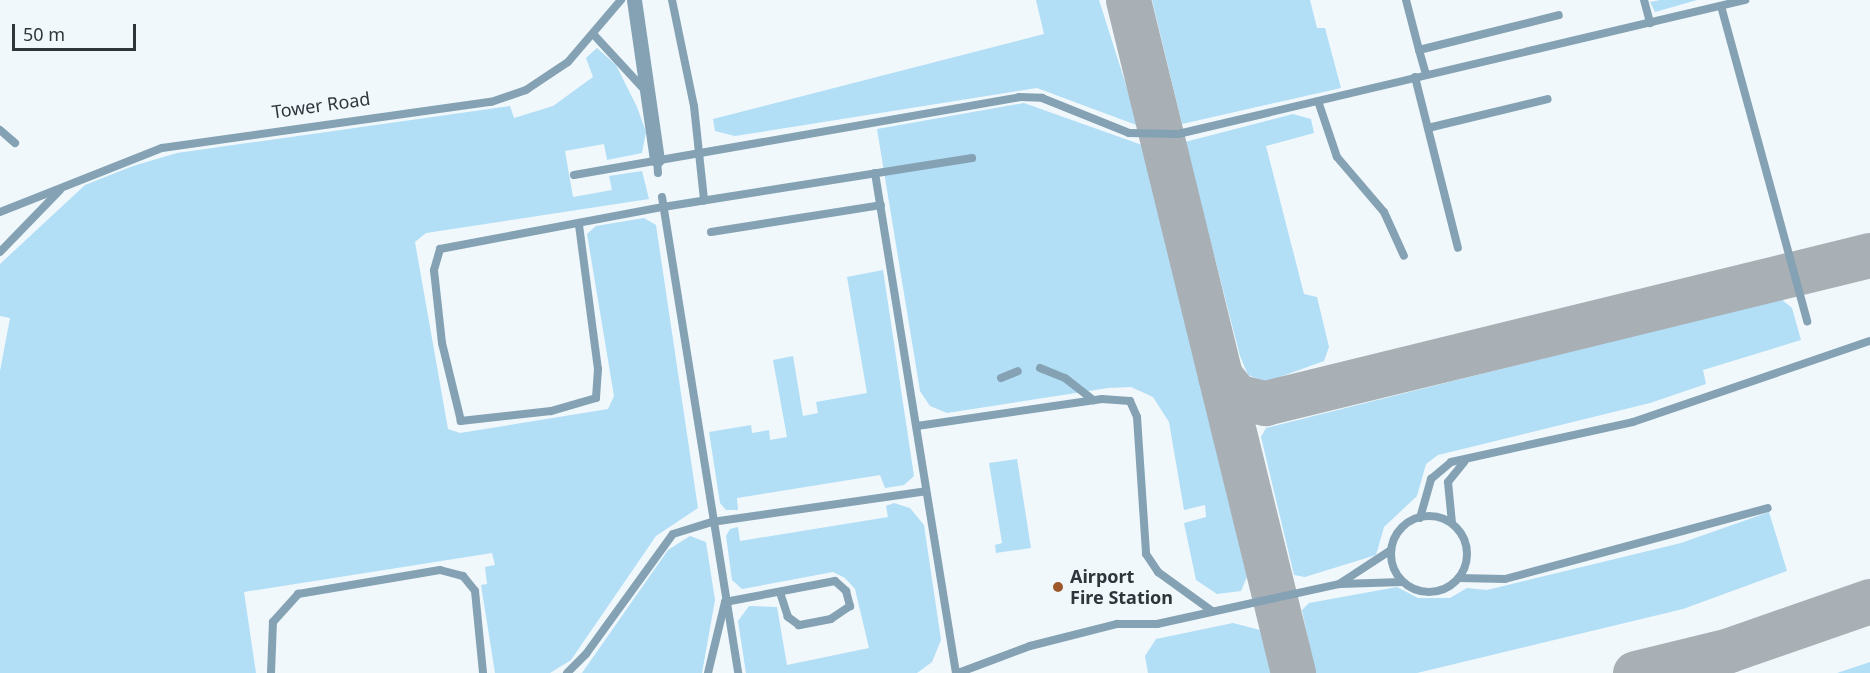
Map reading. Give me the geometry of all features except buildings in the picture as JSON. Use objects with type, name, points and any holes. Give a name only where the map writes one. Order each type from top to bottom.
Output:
[{"type":"street","points":[[634,0],[658,166]]},
{"type":"lane","name":"Tower Road","points":[[0,212],[61,190],[99,169],[162,148],[491,102],[546,79],[595,36],[621,0]]},
{"type":"lane","points":[[672,0],[700,152],[704,200]]},
{"type":"lane","points":[[1406,0],[1426,74]]},
{"type":"lane","points":[[1644,0],[1650,23]]},
{"type":"lane","points":[[574,175],[658,166],[700,152],[1019,98],[1042,98],[1118,130],[1150,135],[1184,133],[1415,76],[1744,0]]},
{"type":"lane","points":[[1721,6],[1808,321]]},
{"type":"lane","points":[[1419,50],[1559,15]]},
{"type":"lane","points":[[595,36],[646,92]]},
{"type":"lane","points":[[1415,76],[1458,248]]},
{"type":"lane","points":[[1428,128],[1548,99]]},
{"type":"lane","points":[[1318,100],[1337,157],[1384,212],[1404,256]]},
{"type":"lane","points":[[0,130],[15,143]]},
{"type":"lane","points":[[579,225],[597,363],[596,398],[551,411],[460,421],[442,343],[434,270],[437,254],[447,246],[579,225],[704,200],[972,158]]},
{"type":"lane","points":[[875,173],[957,673],[1041,643],[1117,624],[1157,624],[1339,584],[1402,582],[1431,593],[1459,578],[1505,579],[1768,508]]},
{"type":"lane","points":[[0,252],[61,190]]},
{"type":"lane","points":[[662,197],[712,522],[738,673]]},
{"type":"lane","points":[[711,232],[881,205]]},
{"type":"lane","points":[[1339,584],[1391,550],[1399,531],[1420,518],[1436,470],[1660,414],[1870,341]]},
{"type":"lane","points":[[1040,368],[1065,378],[1093,400]]},
{"type":"lane","points":[[1000,378],[1018,372]]},
{"type":"lane","points":[[917,426],[1121,397],[1135,408],[1146,554],[1164,577],[1212,611]]},
{"type":"lane","points":[[1459,578],[1467,549],[1452,524],[1448,482],[1464,462]]},
{"type":"lane","points":[[567,673],[586,654],[663,542],[686,528],[712,522],[926,491]]},
{"type":"lane","points":[[1420,518],[1452,524]]},
{"type":"lane","points":[[1391,550],[1402,582]]},
{"type":"lane","points":[[271,673],[273,622],[298,594],[441,570],[463,576],[475,591],[483,673]]},
{"type":"lane","points":[[725,602],[835,581],[846,591],[850,606],[831,619],[799,625],[788,616],[780,592]]},
{"type":"lane","points":[[708,673],[725,602]]},
{"type":"shaded area","points":[[1036,0],[1099,0],[1139,126],[1037,88],[735,136],[715,131],[713,119],[1044,34]]},
{"type":"shaded area","points":[[1152,0],[1310,0],[1317,28],[1325,28],[1341,88],[1182,124]]},
{"type":"shaded area","points":[[1697,0],[1655,12],[1650,2]]},
{"type":"shaded area","points":[[597,48],[616,65],[637,107],[646,132],[642,153],[607,160],[604,144],[565,151],[573,197],[612,190],[609,176],[642,171],[649,199],[426,233],[415,242],[448,429],[460,433],[608,409],[614,396],[587,234],[596,226],[644,218],[656,225],[698,508],[656,536],[571,660],[550,673],[495,673],[481,585],[487,584],[485,567],[495,565],[492,553],[244,592],[256,673],[0,673],[0,371],[10,318],[0,316],[0,264],[85,185],[133,166],[177,153],[510,106],[514,118],[553,106],[593,77],[586,58]]},
{"type":"shaded area","points":[[1024,103],[1142,145],[1247,577],[1241,591],[1217,594],[1196,580],[1184,523],[1206,517],[1205,505],[1184,510],[1169,422],[1153,397],[1131,387],[1108,388],[947,413],[930,406],[920,391],[877,129]]},
{"type":"shaded area","points":[[1293,114],[1311,119],[1314,133],[1266,146],[1304,294],[1317,297],[1329,347],[1324,361],[1266,382],[1248,375],[1240,356],[1185,142]]},
{"type":"shaded area","points":[[883,270],[914,476],[904,485],[885,488],[880,475],[737,498],[738,510],[726,510],[720,503],[709,432],[751,425],[752,433],[769,430],[770,440],[787,437],[773,360],[793,356],[803,416],[818,413],[816,402],[867,393],[847,277]]},
{"type":"shaded area","points":[[1781,299],[1792,308],[1801,340],[1703,370],[1706,384],[1650,403],[1438,455],[1426,464],[1417,496],[1384,527],[1376,555],[1305,577],[1294,575],[1261,437],[1266,428]]},
{"type":"shaded area","points":[[1017,459],[1031,548],[996,553],[995,545],[1002,543],[989,463]]},
{"type":"shaded area","points":[[894,503],[910,508],[924,525],[941,640],[932,662],[917,673],[746,673],[738,621],[749,606],[777,607],[787,665],[869,648],[855,589],[845,578],[833,572],[742,589],[732,580],[726,536],[730,529],[738,527],[740,541],[888,517],[886,506]]},
{"type":"shaded area","points":[[1769,512],[1787,571],[1683,609],[1417,673],[1315,673],[1302,610],[1309,603],[1397,587],[1418,598],[1450,598],[1467,588],[1487,590],[1681,543]]},
{"type":"shaded area","points":[[690,536],[706,542],[715,600],[702,673],[582,673],[668,550]]},
{"type":"shaded area","points":[[1233,623],[1260,630],[1271,673],[1148,673],[1145,656],[1156,639]]},
{"type":"shaded area","points":[[1870,662],[1870,673],[1837,673]]},
{"type":"taxiway","points":[[1128,0],[1293,673]]},
{"type":"taxiway","points":[[1220,376],[1236,396],[1265,403],[1870,255]]},
{"type":"taxiway","points":[[1635,673],[1729,650],[1870,601]]},
{"type":"place","name":"Airport Fire Station","points":[[1058,587]]}]
